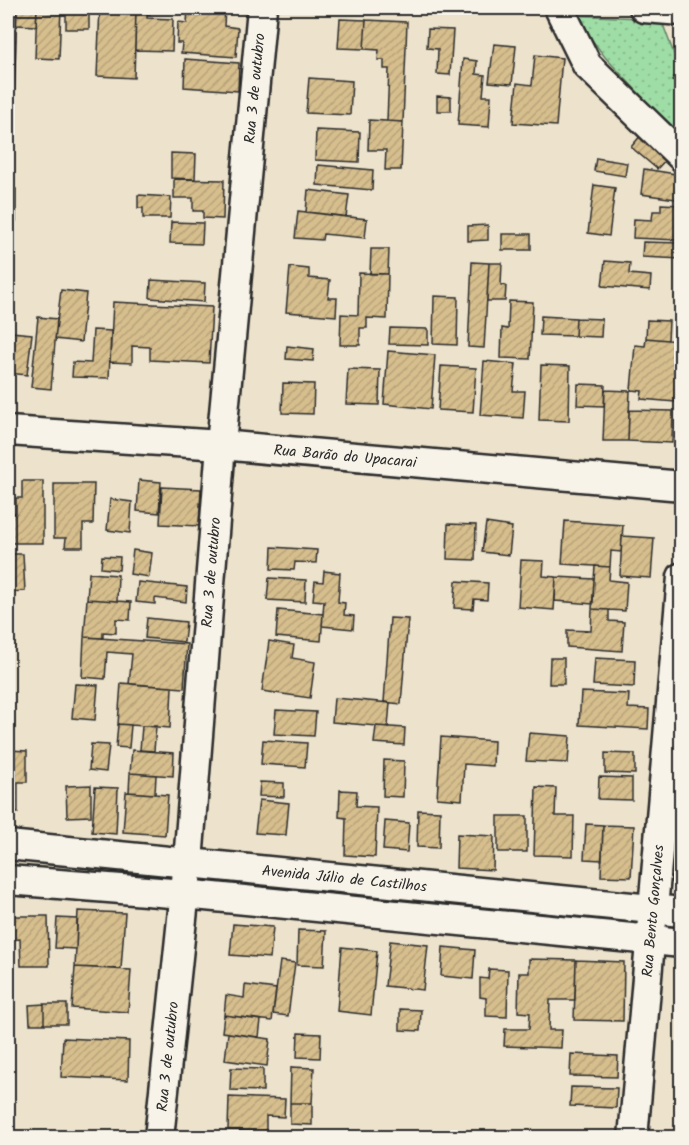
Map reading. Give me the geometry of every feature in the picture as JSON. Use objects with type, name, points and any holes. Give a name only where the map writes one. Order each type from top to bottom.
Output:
[{"type":"street","name":"Rua 3 de outubro","points":[[159,1137],[188,862],[221,446],[262,8]]},
{"type":"street","points":[[559,8],[587,65],[681,157]]},
{"type":"street","points":[[644,8],[681,11]]},
{"type":"street","name":"Rua Barão do Upacarai","points":[[8,431],[221,446],[681,486]]},
{"type":"street","name":"Rua Bento Gonçalves","points":[[633,1137],[681,576]]},
{"type":"street","name":"Avenida Júlio de Castilhos","points":[[8,845],[681,912]]},
{"type":"street","points":[[327,908],[330,877]]},
{"type":"street","name":"Avenida Júlio de Castilhos","points":[[8,880],[184,894],[681,943]]},
{"type":"street","points":[[521,927],[525,896]]},
{"type":"green space","points":[[573,15],[661,19],[681,73],[681,138],[605,57]]},
{"type":"building","points":[[8,8],[17,8],[16,41],[8,40]]},
{"type":"building","points":[[17,8],[37,8],[36,26],[16,25]]},
{"type":"building","points":[[37,8],[61,8],[59,59],[35,58]]},
{"type":"building","points":[[66,8],[89,8],[89,29],[66,29]]},
{"type":"building","points":[[100,8],[136,8],[134,78],[97,76]]},
{"type":"building","points":[[136,8],[150,8],[147,18],[173,19],[172,51],[135,50]]},
{"type":"building","points":[[188,8],[225,8],[224,26],[238,28],[236,57],[181,53],[182,43],[177,43],[178,22],[187,23]]},
{"type":"building","points":[[340,19],[366,20],[364,49],[338,48]]},
{"type":"building","points":[[366,20],[407,22],[403,122],[387,121],[389,69],[384,69],[384,60],[378,60],[379,50],[364,49]]},
{"type":"building","points":[[428,29],[453,30],[450,75],[437,74],[438,49],[427,48]]},
{"type":"building","points":[[8,40],[16,41],[14,97],[8,96]]},
{"type":"building","points":[[494,44],[516,46],[512,84],[489,82]]},
{"type":"building","points":[[535,55],[562,58],[556,126],[513,123],[517,83],[532,85]]},
{"type":"building","points":[[185,59],[239,63],[238,91],[184,87]]},
{"type":"building","points":[[463,59],[477,61],[476,74],[485,75],[483,96],[491,96],[489,127],[458,125]]},
{"type":"building","points":[[682,63],[682,86],[672,81]]},
{"type":"building","points":[[309,78],[352,81],[350,115],[306,113]]},
{"type":"building","points":[[437,96],[451,97],[451,111],[437,111]]},
{"type":"building","points":[[369,120],[403,122],[401,170],[385,170],[386,150],[368,150]]},
{"type":"building","points":[[316,130],[360,132],[359,162],[315,160]]},
{"type":"building","points":[[642,134],[668,157],[657,169],[631,147]]},
{"type":"building","points":[[171,153],[196,154],[195,179],[171,178]]},
{"type":"building","points":[[596,158],[627,163],[625,176],[594,171]]},
{"type":"building","points":[[318,165],[373,170],[372,190],[317,185]]},
{"type":"building","points":[[644,169],[682,175],[682,200],[641,194]]},
{"type":"building","points":[[174,179],[224,180],[223,219],[203,218],[203,211],[193,211],[193,198],[174,198]]},
{"type":"building","points":[[594,185],[615,188],[609,236],[588,233]]},
{"type":"building","points":[[8,189],[16,189],[16,221],[8,221]]},
{"type":"building","points":[[308,190],[349,195],[346,217],[306,212]]},
{"type":"building","points":[[138,195],[171,197],[170,218],[143,218],[143,208],[138,208]]},
{"type":"building","points":[[661,204],[680,205],[678,240],[633,238],[634,219],[652,220],[653,211],[661,211]]},
{"type":"building","points":[[298,211],[367,219],[365,238],[323,234],[322,240],[295,238]]},
{"type":"building","points":[[171,222],[203,223],[202,244],[170,243]]},
{"type":"building","points":[[488,225],[488,240],[468,241],[468,226]]},
{"type":"building","points":[[502,234],[531,234],[531,250],[502,250]]},
{"type":"building","points":[[8,238],[13,238],[9,272],[8,272]]},
{"type":"building","points":[[643,242],[682,243],[682,259],[642,257]]},
{"type":"building","points":[[371,249],[389,249],[388,274],[370,274]]},
{"type":"building","points":[[605,261],[630,263],[629,274],[651,276],[650,290],[602,286]]},
{"type":"building","points":[[472,262],[489,263],[484,348],[468,347]]},
{"type":"building","points":[[489,263],[502,263],[501,285],[506,286],[505,301],[487,301]]},
{"type":"building","points":[[290,267],[309,269],[309,278],[330,280],[328,298],[337,298],[336,316],[286,312]]},
{"type":"building","points":[[359,273],[388,274],[387,319],[367,318],[367,328],[360,328],[360,345],[340,345],[341,314],[358,315]]},
{"type":"building","points":[[8,279],[14,280],[11,308],[8,308]]},
{"type":"building","points":[[151,280],[205,283],[204,302],[150,298]]},
{"type":"building","points":[[61,290],[86,293],[81,342],[55,339]]},
{"type":"building","points":[[434,296],[458,297],[457,345],[433,344]]},
{"type":"building","points":[[509,301],[533,302],[530,359],[501,358],[502,328],[508,329]]},
{"type":"building","points":[[113,302],[212,307],[209,363],[150,360],[150,347],[132,346],[132,363],[110,362]]},
{"type":"building","points":[[541,316],[576,318],[575,336],[540,335]]},
{"type":"building","points":[[38,317],[57,319],[51,389],[31,387]]},
{"type":"building","points":[[576,318],[602,319],[601,337],[575,336]]},
{"type":"building","points":[[647,320],[669,321],[668,340],[646,338]]},
{"type":"building","points":[[390,328],[428,329],[428,345],[389,344]]},
{"type":"building","points":[[93,330],[111,331],[109,378],[72,377],[73,362],[91,363]]},
{"type":"building","points":[[11,332],[32,334],[27,375],[8,373]]},
{"type":"building","points":[[646,338],[679,341],[675,402],[641,399],[642,391],[631,390],[635,345],[645,346]]},
{"type":"building","points":[[287,346],[314,349],[313,361],[286,359]]},
{"type":"building","points":[[388,351],[435,355],[431,409],[384,404]]},
{"type":"building","points":[[484,361],[516,364],[513,391],[525,391],[523,418],[480,415]]},
{"type":"building","points":[[541,365],[570,366],[569,421],[539,420]]},
{"type":"building","points":[[441,366],[476,368],[473,412],[438,410]]},
{"type":"building","points":[[348,369],[380,370],[379,405],[346,404]]},
{"type":"building","points":[[283,383],[314,384],[313,414],[282,413]]},
{"type":"building","points":[[578,384],[605,385],[604,406],[577,405]]},
{"type":"building","points":[[605,390],[630,391],[628,441],[603,441]]},
{"type":"building","points":[[629,410],[673,411],[672,443],[628,441]]},
{"type":"building","points":[[139,480],[161,482],[159,513],[137,511]]},
{"type":"building","points":[[22,481],[43,481],[43,543],[8,543],[8,513],[16,513],[16,498],[22,498]]},
{"type":"building","points":[[54,484],[94,484],[93,524],[83,524],[83,547],[65,547],[66,538],[54,538]]},
{"type":"building","points":[[162,487],[201,489],[199,526],[160,524]]},
{"type":"building","points":[[110,499],[132,502],[130,533],[107,530]]},
{"type":"building","points":[[565,521],[623,525],[621,552],[611,551],[610,567],[562,564]]},
{"type":"building","points":[[486,523],[512,527],[509,555],[482,552]]},
{"type":"building","points":[[448,524],[476,525],[475,560],[447,559]]},
{"type":"building","points":[[622,536],[654,538],[651,578],[620,576]]},
{"type":"building","points":[[272,547],[317,550],[316,563],[295,562],[294,570],[271,569]]},
{"type":"building","points":[[133,550],[152,553],[149,577],[130,574]]},
{"type":"building","points":[[8,554],[23,554],[25,591],[8,592]]},
{"type":"building","points":[[102,556],[120,557],[119,570],[101,568]]},
{"type":"building","points":[[521,560],[544,561],[543,576],[556,577],[554,610],[518,607]]},
{"type":"building","points":[[595,566],[610,567],[609,580],[627,582],[625,611],[592,609]]},
{"type":"building","points":[[324,571],[340,573],[338,602],[345,603],[344,615],[354,616],[353,629],[322,626],[324,601],[313,600],[315,581],[323,582]]},
{"type":"building","points":[[89,573],[118,575],[117,601],[87,599]]},
{"type":"building","points":[[556,577],[594,579],[593,604],[555,601]]},
{"type":"building","points":[[269,578],[306,580],[305,602],[267,600]]},
{"type":"building","points":[[456,581],[488,583],[487,600],[474,599],[473,609],[454,608]]},
{"type":"building","points":[[138,582],[187,587],[186,602],[155,598],[155,604],[136,602]]},
{"type":"building","points":[[87,599],[131,602],[130,620],[116,619],[116,633],[103,632],[103,638],[84,637]]},
{"type":"building","points":[[592,609],[609,610],[609,621],[624,622],[622,651],[567,647],[567,630],[591,631]]},
{"type":"building","points":[[278,610],[323,614],[321,641],[276,637]]},
{"type":"building","points":[[147,618],[186,622],[184,642],[145,638]]},
{"type":"building","points":[[390,618],[408,619],[401,704],[384,702]]},
{"type":"building","points":[[84,637],[187,644],[184,688],[129,684],[132,654],[107,652],[105,679],[82,677]]},
{"type":"building","points":[[269,641],[294,645],[292,658],[315,662],[310,698],[262,691]]},
{"type":"building","points":[[550,658],[564,658],[564,684],[549,684]]},
{"type":"building","points":[[595,658],[635,660],[634,687],[593,685]]},
{"type":"building","points":[[121,683],[172,687],[170,728],[118,724]]},
{"type":"building","points":[[75,684],[98,685],[95,720],[72,718]]},
{"type":"building","points":[[581,692],[629,694],[628,708],[649,709],[648,729],[579,725]]},
{"type":"building","points":[[334,698],[390,703],[388,727],[332,722]]},
{"type":"building","points":[[276,710],[316,712],[314,736],[274,734]]},
{"type":"building","points":[[118,724],[131,725],[129,748],[116,747]]},
{"type":"building","points":[[142,726],[156,726],[154,751],[140,750]]},
{"type":"building","points":[[376,726],[405,728],[404,745],[374,743]]},
{"type":"building","points":[[529,733],[570,736],[568,763],[526,761]]},
{"type":"building","points":[[441,737],[494,741],[493,766],[464,764],[462,800],[437,798]]},
{"type":"building","points":[[263,740],[307,743],[305,767],[261,764]]},
{"type":"building","points":[[91,744],[109,745],[106,772],[89,770]]},
{"type":"building","points":[[8,750],[27,751],[27,782],[18,782],[18,813],[8,813]]},
{"type":"building","points":[[132,750],[174,753],[173,776],[130,773]]},
{"type":"building","points":[[605,753],[635,754],[635,774],[605,773]]},
{"type":"building","points":[[384,760],[404,761],[403,797],[383,796]]},
{"type":"building","points":[[130,773],[156,775],[155,794],[129,792]]},
{"type":"building","points":[[599,777],[632,778],[632,800],[598,799]]},
{"type":"building","points":[[260,782],[284,783],[284,797],[259,796]]},
{"type":"building","points":[[91,785],[91,816],[67,817],[66,786]]},
{"type":"building","points":[[95,787],[118,788],[116,834],[92,832]]},
{"type":"building","points":[[536,787],[556,788],[555,816],[574,816],[573,856],[534,855]]},
{"type":"building","points":[[340,790],[357,791],[356,806],[377,807],[375,857],[345,855],[346,818],[339,817]]},
{"type":"building","points":[[126,792],[168,795],[165,835],[123,832]]},
{"type":"building","points":[[259,800],[289,803],[286,835],[255,833]]},
{"type":"building","points":[[418,810],[440,811],[439,848],[417,847]]},
{"type":"building","points":[[498,816],[527,816],[527,852],[498,852]]},
{"type":"building","points":[[385,821],[409,823],[407,852],[383,850]]},
{"type":"building","points":[[586,824],[603,825],[602,860],[584,859]]},
{"type":"building","points":[[603,825],[634,826],[631,877],[601,876]]},
{"type":"building","points":[[457,834],[494,836],[493,870],[456,868]]},
{"type":"building","points":[[78,911],[125,913],[121,969],[75,967]]},
{"type":"building","points":[[10,916],[48,916],[49,966],[21,966],[20,939],[10,940]]},
{"type":"building","points":[[57,918],[77,919],[76,949],[55,948]]},
{"type":"building","points":[[233,924],[273,927],[270,958],[230,955]]},
{"type":"building","points":[[298,930],[326,931],[324,966],[297,965]]},
{"type":"building","points":[[390,941],[428,945],[423,990],[385,986]]},
{"type":"building","points":[[342,947],[377,951],[371,1015],[337,1011]]},
{"type":"building","points":[[443,947],[475,950],[473,979],[441,976]]},
{"type":"building","points":[[529,959],[576,960],[575,1000],[550,1000],[549,1030],[562,1030],[561,1048],[504,1046],[505,1029],[529,1029],[530,1013],[518,1012],[519,973],[529,973]]},
{"type":"building","points":[[576,960],[624,962],[623,1021],[574,1020]]},
{"type":"building","points":[[280,961],[295,963],[288,1016],[273,1014]]},
{"type":"building","points":[[75,967],[131,970],[128,1012],[72,1008]]},
{"type":"building","points":[[489,969],[508,970],[507,1017],[486,1016],[486,998],[480,997],[480,978],[488,979]]},
{"type":"building","points":[[245,985],[276,989],[272,1021],[224,1015],[226,995],[244,998]]},
{"type":"building","points":[[44,1004],[44,1024],[30,1024],[29,1005]]},
{"type":"building","points":[[44,1004],[67,1004],[67,1024],[44,1024]]},
{"type":"building","points":[[400,1009],[421,1010],[420,1031],[400,1030]]},
{"type":"building","points":[[224,1015],[261,1020],[259,1037],[222,1032]]},
{"type":"building","points":[[228,1033],[270,1039],[267,1066],[225,1060]]},
{"type":"building","points":[[298,1033],[321,1034],[320,1058],[297,1057]]},
{"type":"building","points":[[63,1038],[129,1041],[128,1080],[61,1077]]},
{"type":"building","points":[[571,1054],[618,1056],[617,1077],[570,1076]]},
{"type":"building","points":[[291,1067],[314,1068],[312,1103],[290,1103]]},
{"type":"building","points":[[231,1068],[263,1069],[263,1091],[230,1090]]},
{"type":"building","points":[[571,1087],[617,1088],[616,1108],[570,1106]]},
{"type":"building","points":[[229,1097],[285,1099],[284,1117],[266,1116],[266,1131],[228,1130]]},
{"type":"building","points":[[290,1103],[312,1103],[312,1125],[290,1124]]}]
